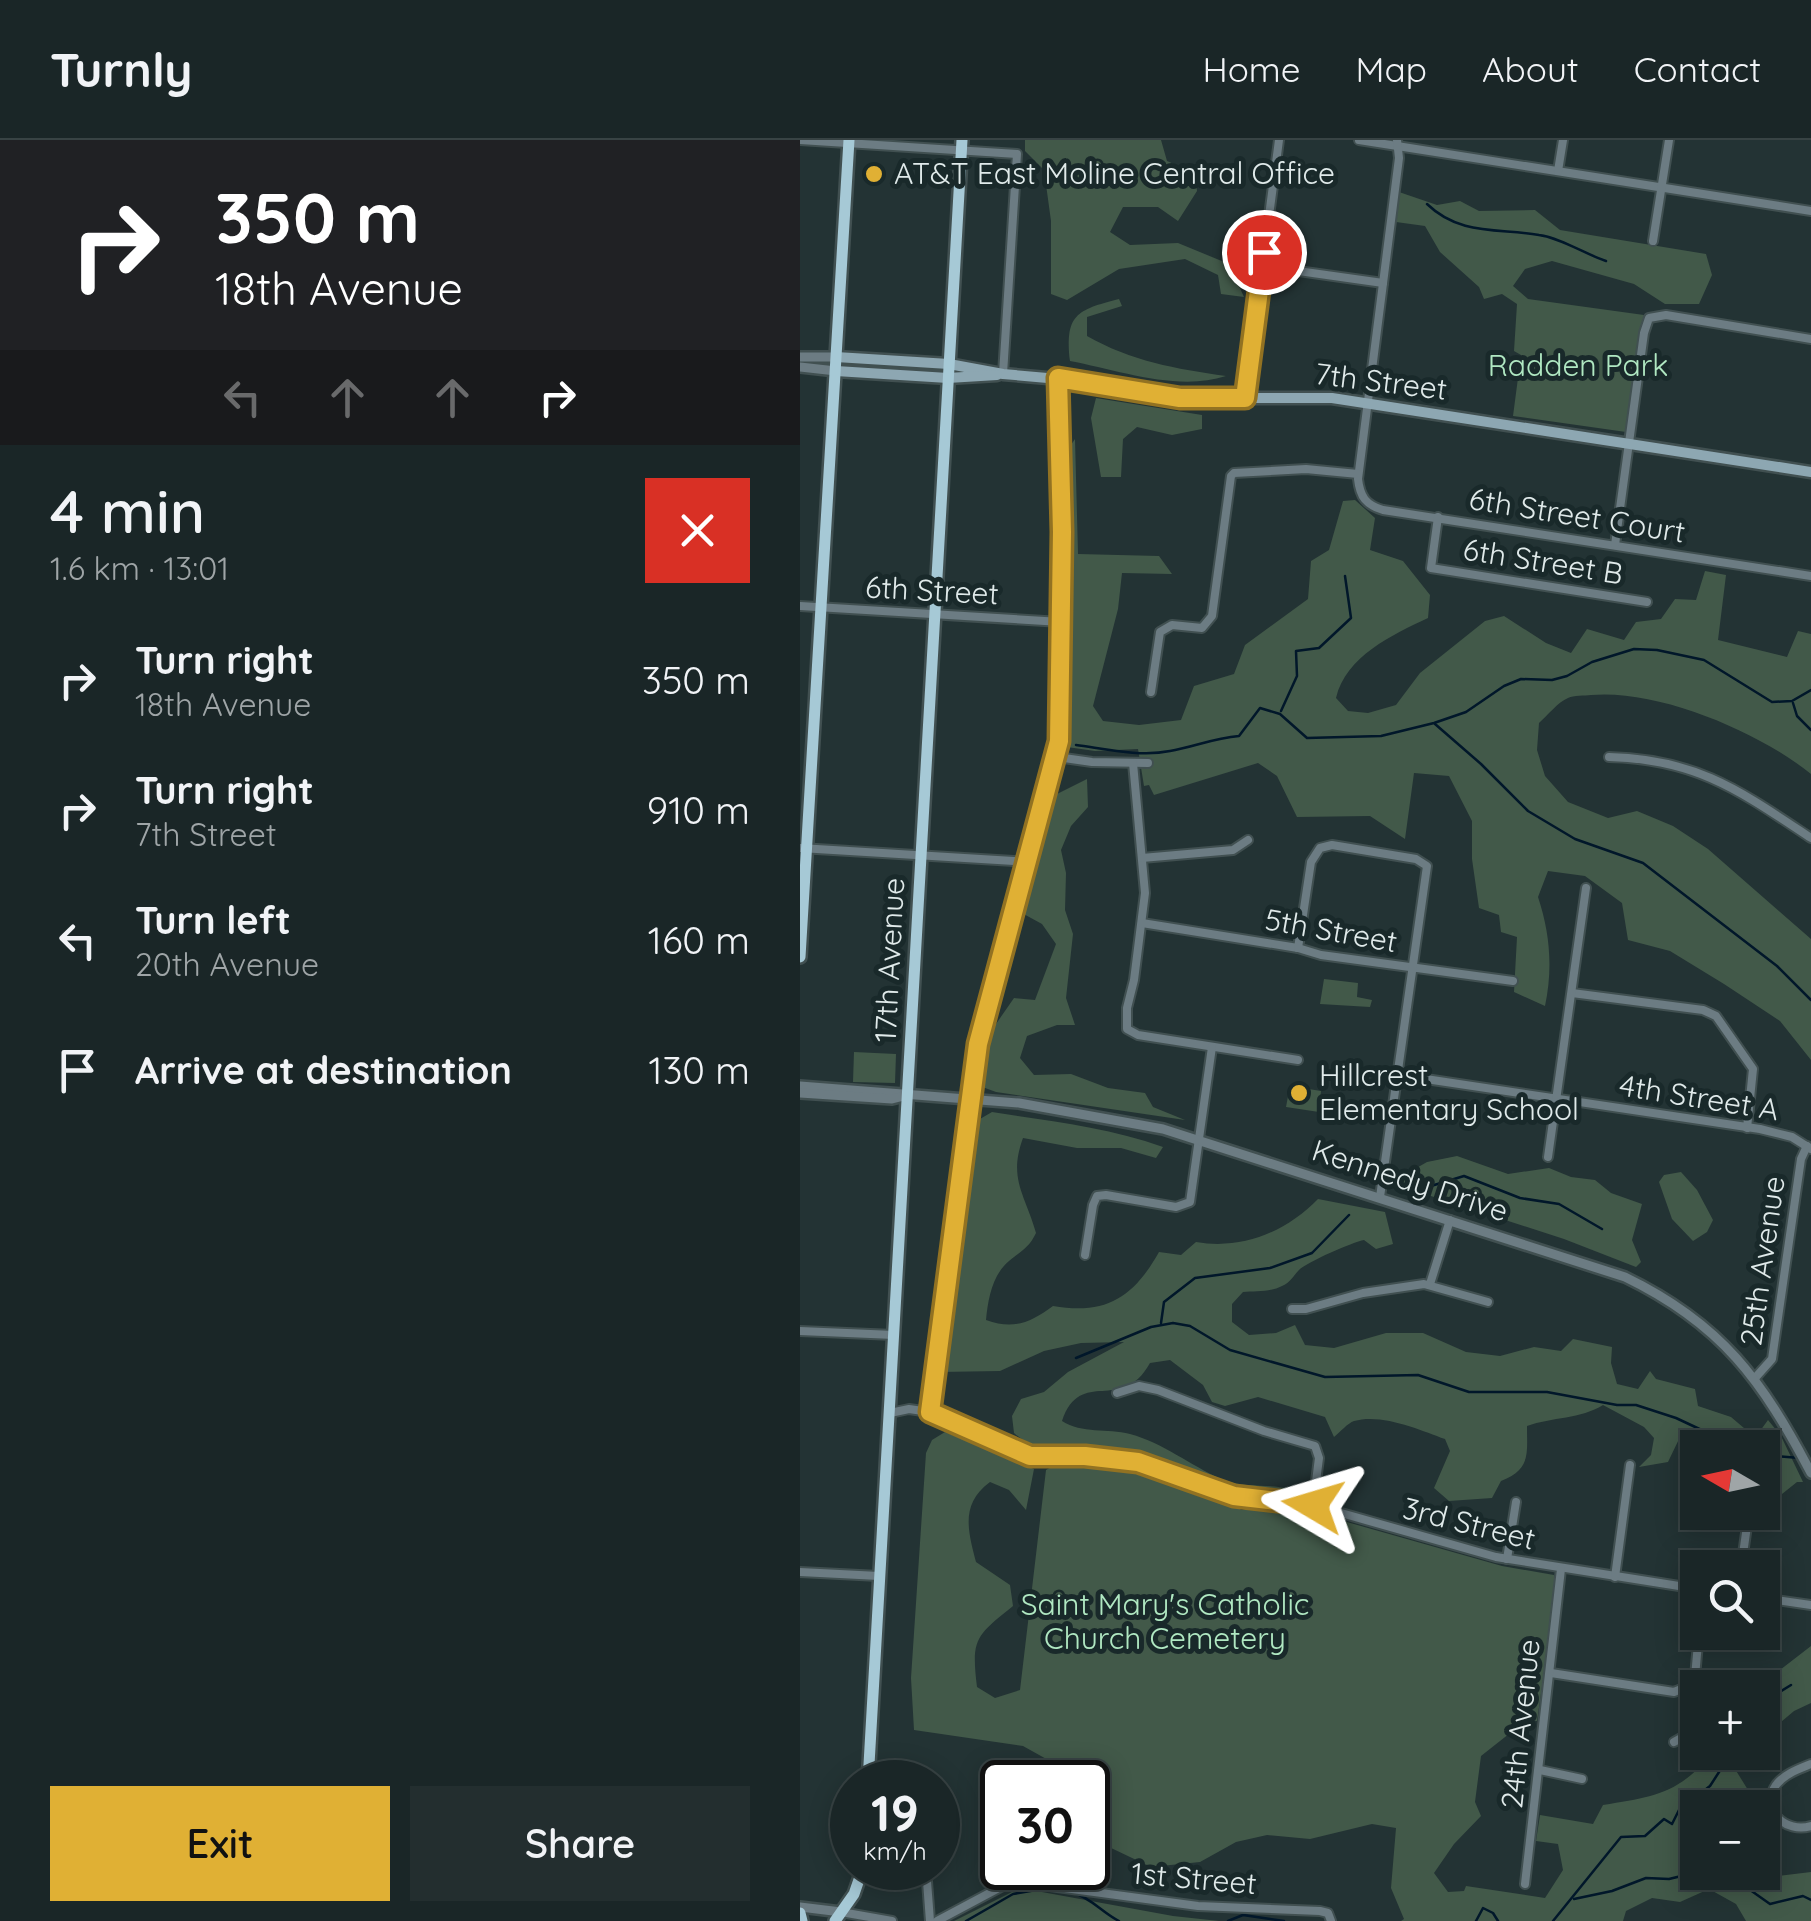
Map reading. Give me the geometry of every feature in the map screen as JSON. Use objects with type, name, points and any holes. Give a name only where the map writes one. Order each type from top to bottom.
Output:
[{"type":"main road","points":[[800,957],[803,848],[849,142]]},
{"type":"main road","name":"17th Avenue","points":[[869,1760],[962,145]]},
{"type":"main road","name":"7th Street","points":[[836,357],[949,364],[1180,398],[1305,396],[1368,403],[1811,472]]},
{"type":"main road","name":"7th Street","points":[[836,372],[948,378],[1003,374]]},
{"type":"main road","points":[[838,1917],[855,1890]]},
{"type":"main road","points":[[800,1910],[802,1921]]},
{"type":"street","points":[[800,140],[962,145],[1018,154],[1003,374]]},
{"type":"street","points":[[1245,398],[1278,140]]},
{"type":"street","points":[[1359,140],[1398,143],[1450,155],[1811,211]]},
{"type":"street","points":[[1450,155],[1453,140]]},
{"type":"street","points":[[1558,171],[1563,140]]},
{"type":"street","points":[[1653,240],[1669,140]]},
{"type":"street","points":[[1152,692],[1160,632],[1172,625],[1202,628],[1212,616],[1231,476],[1297,468],[1358,474],[1398,143]]},
{"type":"street","points":[[1262,266],[1383,284]]},
{"type":"street","points":[[1614,545],[1644,333],[1650,318],[1666,315],[1811,338]]},
{"type":"street","name":"7th Street","points":[[800,357],[836,357]]},
{"type":"street","name":"7th Street","points":[[800,367],[836,372]]},
{"type":"street","points":[[930,1412],[971,1099],[989,998],[1057,757],[1061,622],[1058,378]]},
{"type":"street","name":"6th Street Court","points":[[1358,474],[1361,496],[1372,506],[1811,576]]},
{"type":"street","name":"6th Street B","points":[[1438,518],[1430,568],[1648,602]]},
{"type":"street","name":"6th Street","points":[[800,606],[1061,622]]},
{"type":"street","points":[[1057,757],[1148,763]]},
{"type":"street","points":[[1609,757],[1651,760],[1714,777],[1811,838]]},
{"type":"street","points":[[1133,763],[1142,858],[1142,923],[1127,1008],[1128,1029],[1138,1035],[1298,1060]]},
{"type":"street","points":[[1142,858],[1233,850],[1248,840]]},
{"type":"street","points":[[1298,948],[1316,850],[1332,846],[1416,859],[1427,866],[1380,1197]]},
{"type":"street","points":[[803,848],[1029,862]]},
{"type":"street","points":[[1548,1157],[1586,888]]},
{"type":"street","name":"5th Street","points":[[1142,923],[1321,955],[1513,981]]},
{"type":"street","points":[[1572,993],[1716,1016],[1752,1065],[1747,1128]]},
{"type":"street","points":[[1085,1255],[1092,1204],[1097,1196],[1176,1207],[1187,1205],[1212,1047]]},
{"type":"street","name":"4th Street A","points":[[1399,1075],[1784,1134],[1809,1147]]},
{"type":"street","name":"Kennedy Drive","points":[[800,1090],[892,1100],[907,1096],[971,1099],[1095,1115],[1199,1140],[1603,1269],[1643,1286],[1690,1314],[1724,1344],[1755,1378],[1811,1472]]},
{"type":"street","name":"25th Avenue","points":[[1755,1378],[1772,1359],[1800,1159],[1809,1147]]},
{"type":"street","points":[[1430,1284],[1450,1220]]},
{"type":"street","points":[[1292,1309],[1363,1292],[1430,1284],[1488,1302]]},
{"type":"street","points":[[800,1330],[894,1335]]},
{"type":"street","points":[[1117,1392],[1139,1386],[1158,1390],[1264,1431],[1315,1446],[1319,1458],[1313,1505]]},
{"type":"street","name":"3rd Street","points":[[890,1413],[909,1409],[930,1412],[1030,1456],[1085,1456],[1138,1462],[1234,1496],[1313,1505],[1507,1560],[1680,1586]]},
{"type":"street","points":[[1615,1577],[1630,1465]]},
{"type":"street","points":[[1507,1560],[1516,1502]]},
{"type":"street","name":"24th Avenue","points":[[1525,1884],[1561,1569]]},
{"type":"street","points":[[800,1572],[879,1576]]},
{"type":"street","points":[[1780,1601],[1811,1605]]},
{"type":"street","points":[[1551,1673],[1674,1692],[1680,1689]]},
{"type":"street","points":[[1674,1742],[1680,1738]]},
{"type":"street","points":[[1811,1764],[1788,1774],[1776,1786],[1771,1802],[1772,1812],[1780,1821],[1793,1828],[1811,1826]]},
{"type":"street","points":[[1540,1770],[1582,1779]]},
{"type":"street","name":"1st Street","points":[[934,1921],[1012,1881],[1198,1906],[1320,1911],[1328,1913],[1331,1921]]},
{"type":"street","points":[[929,1890],[934,1921]]},
{"type":"street","points":[[800,1910],[892,1921]]},
{"type":"green space","points":[[1025,140],[1161,140],[1167,161],[1195,173],[1197,191],[1178,221],[1158,207],[1123,207],[1110,232],[1130,245],[1178,243],[1229,264],[1244,297],[1221,294],[1218,275],[1185,259],[1119,269],[1067,300],[1051,294],[1051,221],[1044,170],[1025,151]]},
{"type":"green space","name":"Radden Park","points":[[1399,192],[1437,205],[1460,201],[1479,211],[1535,210],[1560,230],[1706,254],[1712,275],[1699,304],[1665,304],[1634,284],[1552,261],[1525,269],[1513,286],[1528,299],[1644,315],[1626,432],[1513,416],[1521,355],[1514,351],[1517,304],[1502,294],[1484,299],[1479,287],[1440,252],[1425,226],[1396,222]]},
{"type":"green space","points":[[1119,299],[1122,306],[1087,317],[1087,336],[1154,363],[1226,376],[1168,381],[1070,361],[1070,333],[1076,317],[1092,307]]},
{"type":"green space","points":[[1096,398],[1202,415],[1202,429],[1172,435],[1137,427],[1123,439],[1121,477],[1101,477],[1091,418]]},
{"type":"green space","points":[[1075,439],[1078,554],[1159,556],[1172,574],[1122,573],[1118,609],[1093,706],[1103,721],[1139,725],[1181,720],[1194,686],[1234,674],[1245,645],[1308,599],[1311,561],[1329,550],[1343,501],[1355,500],[1375,518],[1370,550],[1403,561],[1430,595],[1428,618],[1372,649],[1350,670],[1336,698],[1348,711],[1368,713],[1396,705],[1420,673],[1485,621],[1504,616],[1546,643],[1571,653],[1587,629],[1624,640],[1636,622],[1661,619],[1675,599],[1696,600],[1705,571],[1726,575],[1718,640],[1787,657],[1798,631],[1811,634],[1811,774],[1764,743],[1707,716],[1618,695],[1564,700],[1539,723],[1537,750],[1545,776],[1568,802],[1608,818],[1637,811],[1673,826],[1708,849],[1811,939],[1811,1060],[1780,1021],[1724,984],[1670,951],[1628,940],[1622,903],[1585,876],[1548,871],[1538,897],[1549,951],[1545,1006],[1514,992],[1517,937],[1501,932],[1499,915],[1479,908],[1472,859],[1472,821],[1449,776],[1414,773],[1405,839],[1370,816],[1297,817],[1277,776],[1258,763],[1154,795],[1149,785],[1144,786],[1138,749],[1095,751],[1067,747],[1064,455]]},
{"type":"green space","points":[[1087,779],[1088,807],[1071,826],[1061,850],[1066,873],[1065,910],[1073,934],[1066,998],[1075,1025],[1057,1025],[1027,1036],[1020,1058],[1034,1075],[1071,1074],[1108,1088],[1145,1093],[1153,1107],[1185,1120],[996,1092],[977,1085],[980,1047],[1014,998],[1035,1000],[1056,944],[1042,924],[1020,912],[1053,796]]},
{"type":"green space","points":[[1324,979],[1358,983],[1357,997],[1372,1000],[1370,1007],[1320,1004]]},
{"type":"green space","points":[[854,1052],[896,1054],[895,1083],[853,1082]]},
{"type":"green space","points":[[1290,1086],[1321,1091],[1319,1112],[1286,1107]]},
{"type":"green space","points":[[992,1112],[1100,1130],[1163,1147],[1156,1158],[1121,1148],[1077,1148],[1023,1138],[1018,1176],[1036,1233],[999,1273],[986,1320],[1013,1324],[1029,1321],[1053,1306],[1103,1305],[1128,1292],[1159,1252],[1181,1255],[1196,1242],[1230,1243],[1262,1236],[1292,1221],[1318,1199],[1385,1212],[1393,1244],[1376,1249],[1364,1240],[1311,1262],[1278,1288],[1243,1292],[1232,1304],[1232,1322],[1249,1335],[1276,1333],[1295,1325],[1305,1345],[1334,1348],[1386,1333],[1423,1333],[1466,1352],[1500,1356],[1534,1347],[1561,1351],[1573,1339],[1612,1347],[1611,1363],[1617,1384],[1638,1389],[1650,1371],[1656,1379],[1695,1389],[1698,1406],[1731,1417],[1746,1430],[1680,1430],[1668,1462],[1639,1467],[1651,1455],[1654,1438],[1644,1427],[1603,1405],[1527,1426],[1525,1460],[1518,1471],[1501,1481],[1492,1498],[1449,1501],[1434,1488],[1450,1451],[1445,1439],[1377,1419],[1354,1421],[1334,1437],[1325,1417],[1258,1397],[1225,1406],[1212,1402],[1203,1385],[1170,1360],[1150,1363],[1127,1386],[1080,1396],[1062,1421],[1078,1428],[1130,1434],[1221,1479],[1290,1489],[1290,1495],[1228,1491],[1133,1456],[1064,1451],[1025,1441],[1014,1433],[1012,1416],[1021,1399],[1044,1392],[1068,1372],[1124,1342],[1081,1343],[1044,1351],[1000,1371],[939,1372],[973,1123]]},
{"type":"green space","points":[[1457,1156],[1508,1174],[1549,1168],[1571,1177],[1595,1180],[1611,1193],[1642,1204],[1632,1240],[1641,1262],[1636,1267],[1564,1239],[1400,1186],[1399,1178],[1427,1162]]},
{"type":"green space","points":[[1681,1172],[1697,1190],[1713,1220],[1707,1232],[1693,1241],[1672,1219],[1659,1182],[1664,1175]]},
{"type":"green space","points":[[1768,1420],[1776,1430],[1761,1430]]},
{"type":"green space","name":"Saint Mary's Catholic Church Cemetery","points":[[945,1432],[1034,1469],[1026,1510],[1009,1490],[990,1482],[980,1490],[970,1509],[969,1529],[976,1562],[1010,1585],[1013,1606],[991,1624],[976,1648],[977,1687],[995,1698],[1020,1690],[1046,1470],[1060,1462],[1116,1465],[1154,1473],[1242,1510],[1278,1506],[1301,1509],[1502,1566],[1554,1575],[1556,1591],[1537,1721],[1520,1719],[1519,1726],[1481,1756],[1475,1802],[1481,1816],[1454,1844],[1434,1873],[1448,1892],[1464,1891],[1466,1886],[1545,1898],[1563,1870],[1558,1844],[1536,1841],[1540,1815],[1593,1824],[1603,1805],[1664,1791],[1696,1770],[1736,1770],[1748,1790],[1680,1790],[1680,1890],[1707,1890],[1680,1902],[1652,1898],[1626,1911],[1623,1921],[1401,1921],[1404,1919],[1391,1888],[1396,1828],[1372,1824],[1310,1839],[1267,1835],[1236,1842],[1200,1862],[1151,1867],[1110,1847],[1110,1760],[1048,1760],[1023,1746],[914,1730],[911,1678],[926,1453],[932,1440]]},
{"type":"green space","points":[[1780,1435],[1803,1482],[1780,1494]]},
{"type":"green space","points":[[1811,1646],[1811,1703],[1780,1723],[1780,1670]]},
{"type":"green space","name":"Saint Mary's Catholic Church Cemetery","points":[[1811,1872],[1811,1921],[1746,1921],[1736,1904],[1711,1890],[1780,1890],[1780,1876]]},
{"type":"green space","points":[[1016,1890],[1031,1890],[1219,1921],[954,1921]]},
{"type":"waterway","points":[[1427,204],[1466,226],[1547,237],[1606,261]]},
{"type":"waterway","points":[[1281,711],[1297,676],[1296,651],[1319,648],[1351,618],[1345,576]]},
{"type":"waterway","points":[[1076,745],[1135,753],[1179,749],[1239,736],[1260,708],[1280,714],[1307,738],[1381,736],[1466,712],[1521,679],[1552,680],[1634,649],[1704,660],[1772,702],[1792,701],[1811,690]]},
{"type":"waterway","points":[[1793,703],[1797,716],[1811,730]]},
{"type":"waterway","points":[[1435,724],[1528,811],[1575,839],[1643,863],[1777,966],[1811,1000]]},
{"type":"waterway","points":[[1421,1189],[1464,1176],[1520,1198],[1559,1204],[1602,1229]]},
{"type":"waterway","points":[[1161,1323],[1164,1302],[1195,1278],[1270,1268],[1312,1253],[1349,1215]]},
{"type":"waterway","points":[[1076,1358],[1151,1327],[1173,1323],[1190,1326],[1230,1350],[1325,1377],[1418,1375],[1469,1392],[1547,1392],[1636,1405],[1702,1430]]},
{"type":"waterway","points":[[1780,1456],[1800,1458]]},
{"type":"waterway","points":[[1780,1692],[1791,1685]]},
{"type":"waterway","points":[[1553,1921],[1621,1837],[1645,1836],[1664,1819],[1672,1824],[1679,1810],[1710,1786],[1720,1770]]},
{"type":"waterway","points":[[1574,1899],[1646,1878],[1680,1876]]},
{"type":"waterway","points":[[966,1921],[1013,1894],[1036,1890]]},
{"type":"waterway","points":[[1750,1890],[1770,1904],[1803,1896],[1811,1900]]},
{"type":"waterway","points":[[1074,1893],[1119,1921]]},
{"type":"waterway","points":[[1476,1921],[1483,1908],[1498,1921]]},
{"type":"waterway","points":[[1228,1921],[1243,1915],[1284,1921]]},
{"type":"place","name":"AT&T East Moline Central Office","points":[[874,174]]},
{"type":"place","name":"Hillcrest Elementary School","points":[[1299,1093]]},
{"type":"route","points":[[1264,252],[1245,398],[1180,398],[1058,378],[1062,532],[1059,741],[978,1044],[930,1412],[1030,1456],[1085,1456],[1138,1462],[1220,1493],[1313,1505]]}]
